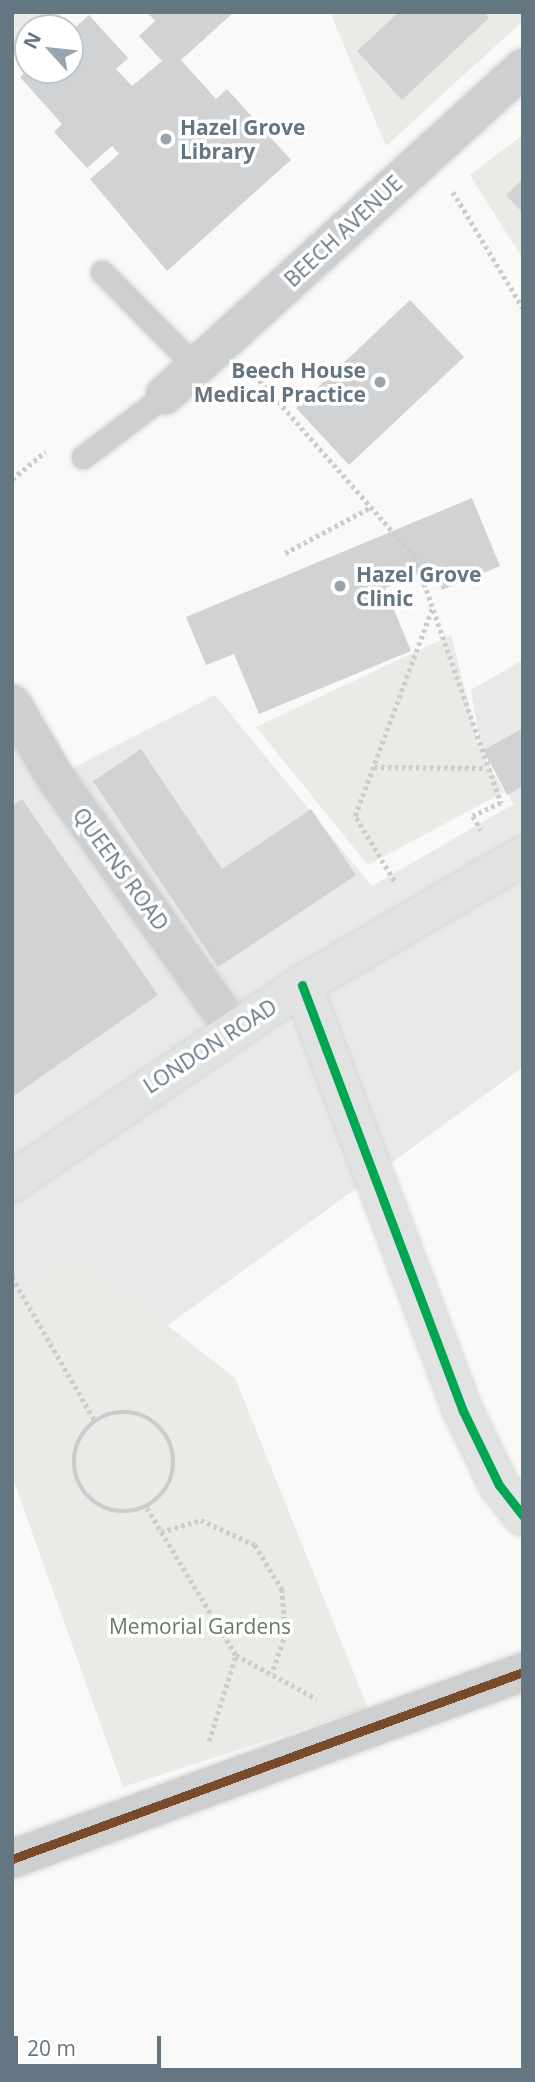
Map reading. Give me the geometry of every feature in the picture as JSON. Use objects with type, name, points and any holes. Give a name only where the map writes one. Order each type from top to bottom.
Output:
[{"type":"main road","name":"LONDON ROAD","points":[[12,1182],[302,985],[415,916],[513,861]]},
{"type":"main road","points":[[302,985],[463,1411],[499,1485],[523,1516]]},
{"type":"street","name":"BEECH AVENUE","points":[[164,395],[523,68]]},
{"type":"street","name":"QUEENS ROAD","points":[[14,711],[55,777],[235,1031]]},
{"type":"street","points":[[12,1859],[208,1783],[354,1736],[523,1672]]},
{"type":"lane","points":[[102,272],[196,367]]},
{"type":"lane","points":[[83,457],[164,395]]},
{"type":"path","points":[[429,153],[523,308]]},
{"type":"path","points":[[224,341],[415,557],[433,605],[484,768],[501,803],[472,816],[513,861]]},
{"type":"path","points":[[285,553],[371,507]]},
{"type":"path","points":[[415,916],[355,816],[433,605]]},
{"type":"path","points":[[373,767],[484,768]]},
{"type":"path","points":[[12,1277],[95,1422]]},
{"type":"path","points":[[122,1412],[141,1415],[171,1442],[172,1479],[146,1508],[107,1508],[78,1482],[75,1452],[95,1422],[122,1412]]},
{"type":"path","points":[[146,1508],[236,1656],[314,1695],[354,1736]]},
{"type":"path","points":[[161,1532],[201,1520],[255,1545],[282,1589],[286,1633],[272,1674]]},
{"type":"path","points":[[208,1783],[209,1733],[236,1656]]},
{"type":"shaded area","points":[[523,660],[523,1067],[138,1347],[12,1474],[12,724],[55,777],[215,695],[372,886],[514,804],[481,749],[471,690]]},
{"type":"green space","points":[[12,12],[65,12],[14,14],[12,49]]},
{"type":"green space","points":[[330,12],[523,12],[523,21],[386,146]]},
{"type":"green space","points":[[523,135],[523,259],[470,175]]},
{"type":"green space","points":[[451,635],[480,749],[504,792],[368,865],[256,727]]},
{"type":"green space","name":"Memorial Gardens","points":[[77,1255],[235,1378],[368,1708],[123,1787],[12,1476],[12,1292]]},
{"type":"building","name":"Hazel Grove Library","points":[[147,12],[234,12],[181,60],[216,99],[227,89],[291,160],[167,271],[90,179],[119,154],[112,146],[87,168],[54,132],[62,124],[26,84],[84,84],[84,19],[89,15],[128,58],[116,69],[132,86],[162,61],[139,36],[155,21]]},
{"type":"building","points":[[399,12],[483,12],[489,18],[402,100],[357,51]]},
{"type":"building","points":[[523,179],[523,213],[506,195]]},
{"type":"building","name":"Beech House Medical Practice","points":[[410,300],[464,357],[349,465],[296,408]]},
{"type":"building","points":[[472,498],[500,566],[442,590],[433,568],[385,588],[411,651],[259,714],[234,654],[206,665],[186,617]]},
{"type":"building","points":[[523,728],[523,786],[507,795],[484,750]]},
{"type":"building","points":[[141,749],[222,869],[311,809],[356,875],[218,967],[93,781]]},
{"type":"building","points":[[22,799],[158,995],[12,1097],[12,806]]},
{"type":"transit line","points":[[302,985],[463,1411],[499,1485],[523,1516]]},
{"type":"transit line","points":[[12,1859],[523,1672]]},
{"type":"place","name":"Hazel Grove Library","points":[[166,139]]},
{"type":"place","name":"Beech House Medical Practice","points":[[380,382]]},
{"type":"place","name":"Hazel Grove Clinic","points":[[340,586]]}]
